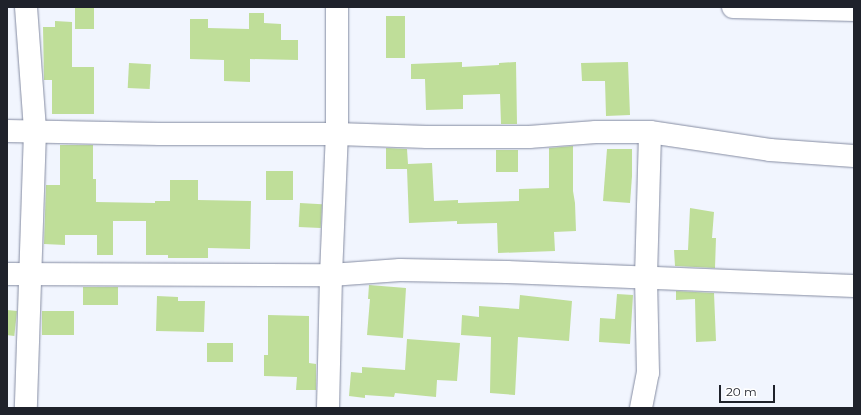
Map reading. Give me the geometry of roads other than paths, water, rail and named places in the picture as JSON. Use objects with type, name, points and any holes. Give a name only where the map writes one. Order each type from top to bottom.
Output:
[{"type":"street","points":[[26,7],[35,131],[26,408]]},
{"type":"street","points":[[328,408],[331,275],[337,134],[336,7]]},
{"type":"street","points":[[733,7],[854,10]]},
{"type":"street","points":[[7,131],[160,134],[337,134],[381,136],[529,137],[596,132],[650,132],[770,150],[854,156]]},
{"type":"street","points":[[641,408],[648,372],[646,276],[650,132]]},
{"type":"street","points":[[7,274],[331,275],[400,270],[646,276],[854,286]]}]
